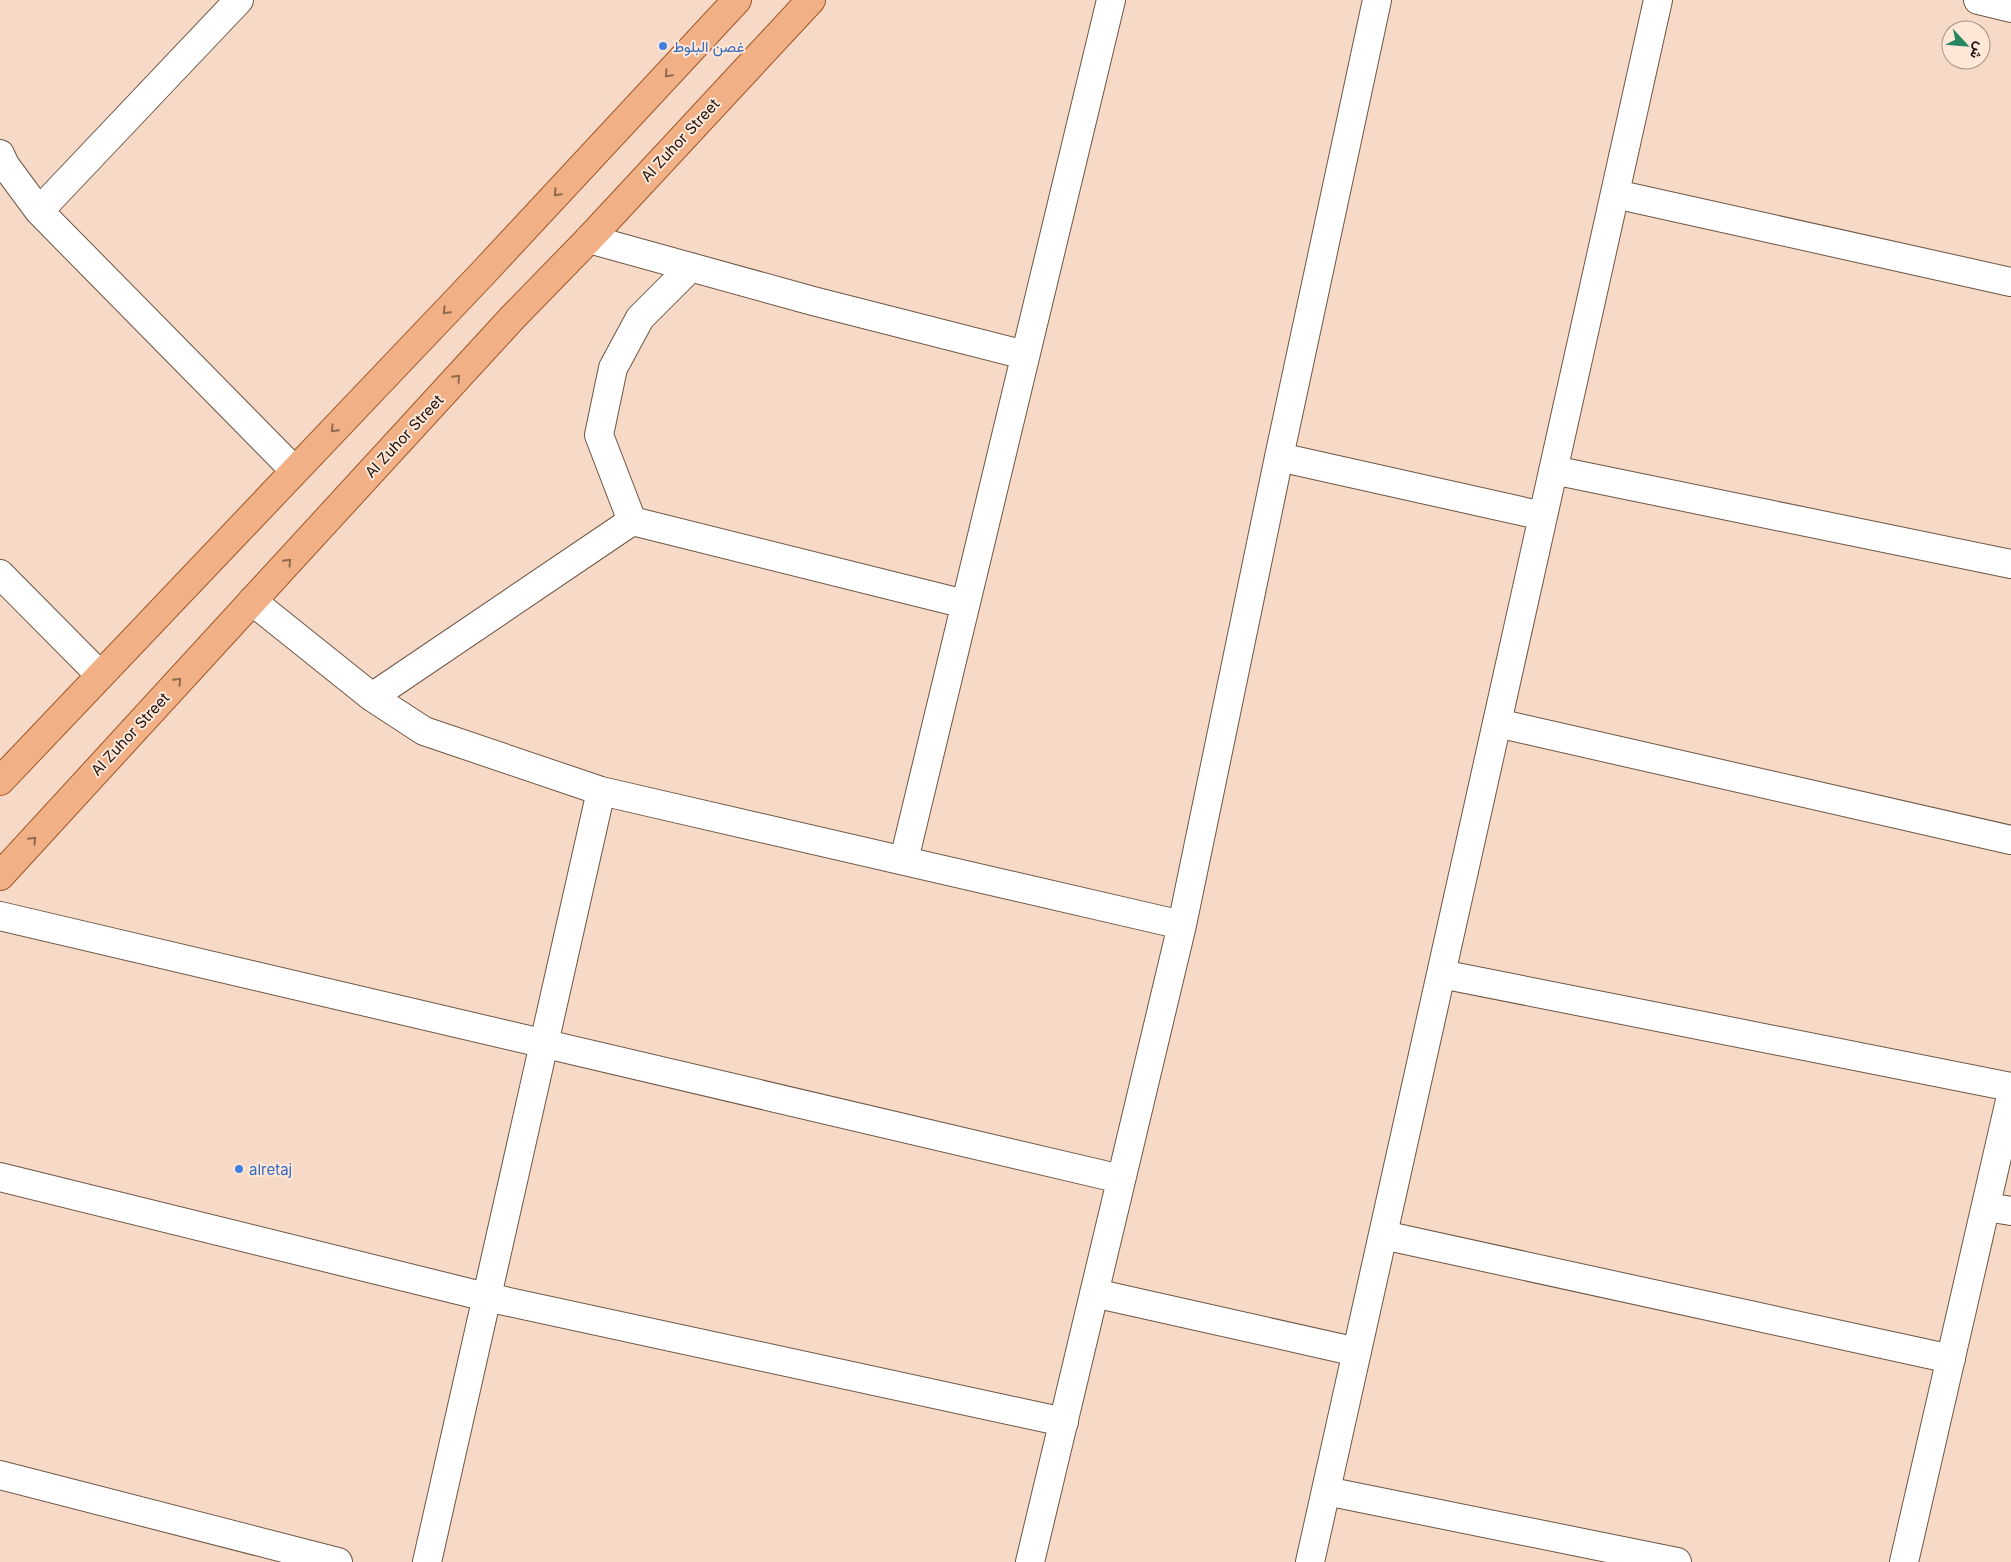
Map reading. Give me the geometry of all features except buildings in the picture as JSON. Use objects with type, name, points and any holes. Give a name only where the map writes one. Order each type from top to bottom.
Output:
[{"type":"main road","points":[[0,781],[484,272],[737,0]]},
{"type":"main road","name":"Al Zuhor Street","points":[[0,876],[513,317],[589,239],[811,0]]},
{"type":"street","points":[[39,211],[239,0]]},
{"type":"street","points":[[904,860],[1111,0]]},
{"type":"street","points":[[1030,1562],[1182,924],[1279,457],[1377,0]]},
{"type":"street","points":[[1310,1562],[1658,0]]},
{"type":"street","points":[[1978,0],[2011,8]]},
{"type":"street","points":[[0,154],[5,165],[39,211],[294,470]]},
{"type":"street","points":[[1615,194],[2011,282]]},
{"type":"street","points":[[589,239],[1025,355]]},
{"type":"street","points":[[632,521],[599,435],[613,368],[640,318],[690,267]]},
{"type":"street","points":[[1279,457],[1543,516]]},
{"type":"street","points":[[1554,470],[2011,564]]},
{"type":"street","points":[[372,697],[632,521],[965,604]]},
{"type":"street","points":[[0,574],[100,674]]},
{"type":"street","points":[[252,601],[372,697],[424,731],[601,790],[1182,924]]},
{"type":"street","points":[[1497,722],[2011,840]]},
{"type":"street","points":[[427,1562],[601,790]]},
{"type":"street","points":[[0,916],[1121,1179]]},
{"type":"street","points":[[1441,974],[2011,1087]]},
{"type":"street","points":[[1904,1562],[1950,1359],[1998,1209],[2011,1096]]},
{"type":"street","points":[[0,1178],[486,1298],[1064,1422]]},
{"type":"street","points":[[1383,1235],[1950,1359]]},
{"type":"street","points":[[1094,1293],[1357,1352]]},
{"type":"street","points":[[0,1475],[338,1562]]},
{"type":"street","points":[[1326,1490],[1677,1562]]},
{"type":"place","name":"غصن البلوط","points":[[663,46]]},
{"type":"place","name":"alretaj","points":[[239,1169]]}]
